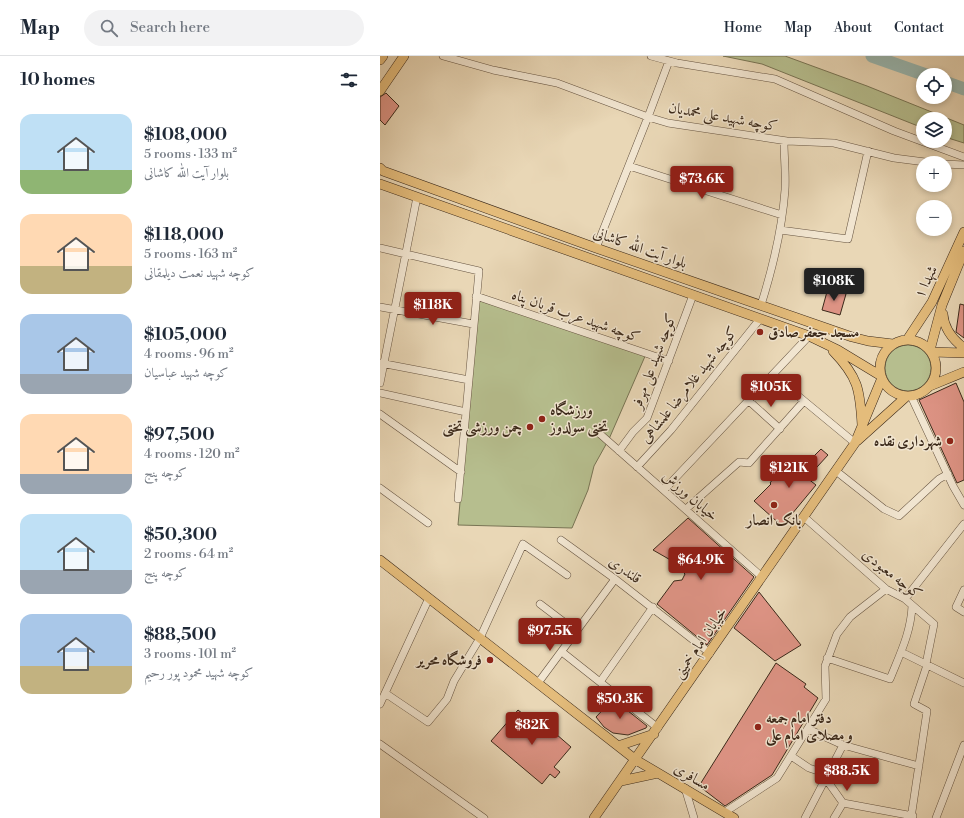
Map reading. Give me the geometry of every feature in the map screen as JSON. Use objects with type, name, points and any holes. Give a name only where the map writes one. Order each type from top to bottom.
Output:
[{"type":"main road","points":[[380,60],[383,56]]},
{"type":"main road","points":[[380,91],[404,56]]},
{"type":"main road","name":"بلوار آیت الله کاشانی","points":[[380,168],[383,171],[415,183],[596,248],[863,340],[893,344]]},
{"type":"main road","points":[[402,192],[403,186],[409,183],[415,183]]},
{"type":"main road","name":"بلوار آیت الله کاشانی","points":[[380,184],[809,336],[828,345],[882,377]]},
{"type":"main road","name":"شهدا ۱","points":[[907,340],[927,311],[964,232]]},
{"type":"main road","name":"شهدا ۱","points":[[931,351],[942,305],[964,251]]},
{"type":"main road","points":[[942,305],[944,325],[954,340],[964,348]]},
{"type":"main road","points":[[927,311],[926,315],[929,321],[934,324],[938,323]]},
{"type":"main road","points":[[789,329],[794,316]]},
{"type":"main road","points":[[854,443],[862,428],[882,377],[881,362],[888,349],[893,344],[907,340],[920,342],[931,351],[936,366],[934,380],[930,386]]},
{"type":"main road","points":[[828,345],[854,377],[859,388],[862,428]]},
{"type":"main road","points":[[931,351],[964,353]]},
{"type":"main road","points":[[882,377],[890,389],[901,395],[909,396],[921,393],[930,386],[964,372]]},
{"type":"main road","points":[[854,443],[909,396]]},
{"type":"main road","name":"خیابان امام خمینی","points":[[594,818],[636,760],[854,443]]},
{"type":"main road","name":"مسافری","points":[[380,561],[636,760],[734,818]]},
{"type":"main road","points":[[618,746],[656,731]]},
{"type":"main road","points":[[621,780],[658,773]]},
{"type":"street","points":[[443,56],[493,70],[557,83],[648,117],[669,61]]},
{"type":"street","points":[[651,56],[669,61],[775,79],[894,131],[964,157]]},
{"type":"street","name":"کوچه شهید علی محمدیان","points":[[596,248],[648,117],[668,123],[784,141],[834,143],[894,158],[916,161]]},
{"type":"street","points":[[761,304],[772,269],[780,230],[785,190],[784,141]]},
{"type":"street","points":[[780,230],[848,239],[868,151]]},
{"type":"street","points":[[952,164],[964,165]]},
{"type":"street","points":[[628,166],[782,215]]},
{"type":"street","points":[[380,384],[381,363],[396,309],[417,197]]},
{"type":"street","points":[[380,248],[407,253],[479,271],[458,499]]},
{"type":"street","name":"کوچه شهید علی مهرفر","points":[[619,451],[633,432],[647,418],[693,295]]},
{"type":"street","name":"کوچه شهید عرب قربان پناه","points":[[476,296],[669,361]]},
{"type":"street","points":[[380,307],[473,324]]},
{"type":"street","name":"کوچه شهید غلامرضا علمشاهی","points":[[637,467],[671,430],[760,319]]},
{"type":"street","points":[[664,490],[774,376],[809,336]]},
{"type":"street","points":[[381,363],[469,380]]},
{"type":"street","points":[[774,376],[854,443]]},
{"type":"street","points":[[380,393],[466,412]]},
{"type":"street","points":[[909,396],[964,505]]},
{"type":"street","points":[[749,401],[780,428]]},
{"type":"street","points":[[686,509],[739,462],[749,463],[804,401]]},
{"type":"street","points":[[380,414],[461,472]]},
{"type":"street","name":"خیابان ورزش","points":[[600,434],[762,577]]},
{"type":"street","points":[[836,470],[884,509],[899,516],[938,479],[948,474]]},
{"type":"street","points":[[380,488],[428,523]]},
{"type":"street","name":"کوچه معبودی","points":[[804,517],[886,589],[905,599],[934,624],[926,664]]},
{"type":"street","points":[[905,599],[964,524]]},
{"type":"street","name":"قلندری","points":[[561,540],[653,607],[710,653]]},
{"type":"street","points":[[385,693],[428,722],[447,699],[454,681],[480,638],[523,544],[567,574]]},
{"type":"street","points":[[538,683],[615,579]]},
{"type":"street","points":[[724,812],[777,778],[826,699],[825,666],[837,634],[850,617],[886,589]]},
{"type":"street","points":[[964,590],[956,607],[964,612]]},
{"type":"street","points":[[380,704],[429,598]]},
{"type":"street","points":[[540,604],[577,632]]},
{"type":"street","points":[[827,658],[890,678],[906,640],[912,621],[912,606]]},
{"type":"street","points":[[600,682],[653,607]]},
{"type":"street","points":[[562,652],[600,682],[656,731]]},
{"type":"street","points":[[901,652],[964,682]]},
{"type":"street","points":[[791,756],[809,768],[821,772],[827,778],[843,803],[912,817],[918,766],[927,711],[914,704],[926,664]]},
{"type":"street","points":[[808,729],[844,745],[918,766]]},
{"type":"street","points":[[380,744],[484,818]]},
{"type":"street","points":[[805,818],[844,745]]},
{"type":"street","points":[[936,818],[964,746]]},
{"type":"street","points":[[685,788],[694,818]]},
{"type":"street","points":[[834,818],[843,803]]},
{"type":"green space","points":[[723,56],[785,56],[867,86],[932,112],[916,112],[916,125],[762,64]]},
{"type":"green space","points":[[952,120],[964,125],[964,143],[952,139]]},
{"type":"green space","name":"ورزشگاه تختی سولدوز","points":[[478,300],[646,354],[609,439],[594,466],[588,490],[572,528],[458,525]]},
{"type":"green space","points":[[904,345],[912,345],[921,349],[927,355],[931,368],[927,381],[921,387],[912,391],[904,391],[895,387],[889,381],[885,372],[885,364],[889,355],[895,349]]},
{"type":"building","points":[[386,93],[399,106],[385,125],[380,120],[380,97]]},
{"type":"building","points":[[828,288],[846,294],[840,315],[822,310]]},
{"type":"building","points":[[960,304],[964,305],[964,338],[956,332]]},
{"type":"building","name":"شهرداری نقده","points":[[956,383],[964,402],[964,480],[957,483],[919,400]]},
{"type":"building","points":[[821,449],[828,455],[807,478],[816,485],[782,526],[754,501],[771,484],[770,483],[786,461],[799,471]]},
{"type":"building","points":[[688,518],[754,577],[707,645],[657,604],[674,581],[682,580],[685,574],[674,562],[653,550]]},
{"type":"building","points":[[759,592],[801,645],[775,661],[734,628]]},
{"type":"building","name":"دفتر امام جمعه و مصلای امام علی","points":[[776,663],[806,684],[804,687],[818,698],[772,775],[725,806],[699,786]]},
{"type":"building","points":[[613,699],[647,726],[646,728],[628,735],[613,733],[604,727],[596,717]]},
{"type":"building","points":[[518,710],[537,725],[541,721],[571,747],[554,767],[560,772],[555,778],[550,774],[542,784],[491,741]]},
{"type":"waterway","points":[[872,56],[916,71]]},
{"type":"waterway","points":[[952,85],[964,89]]},
{"type":"place","name":"مسجد جعفر صادق","points":[[760,332]]},
{"type":"place","name":"ورزشگاه تختی سولدوز","points":[[542,419]]},
{"type":"place","name":"چمن ورزشی تختی","points":[[530,427]]},
{"type":"place","name":"شهرداری نقده","points":[[950,441]]},
{"type":"place","name":"بانک انصار","points":[[774,505]]},
{"type":"place","name":"فروشگاه محریر","points":[[490,660]]},
{"type":"place","name":"دفتر امام جمعه و مصلای امام علی","points":[[758,727]]}]
